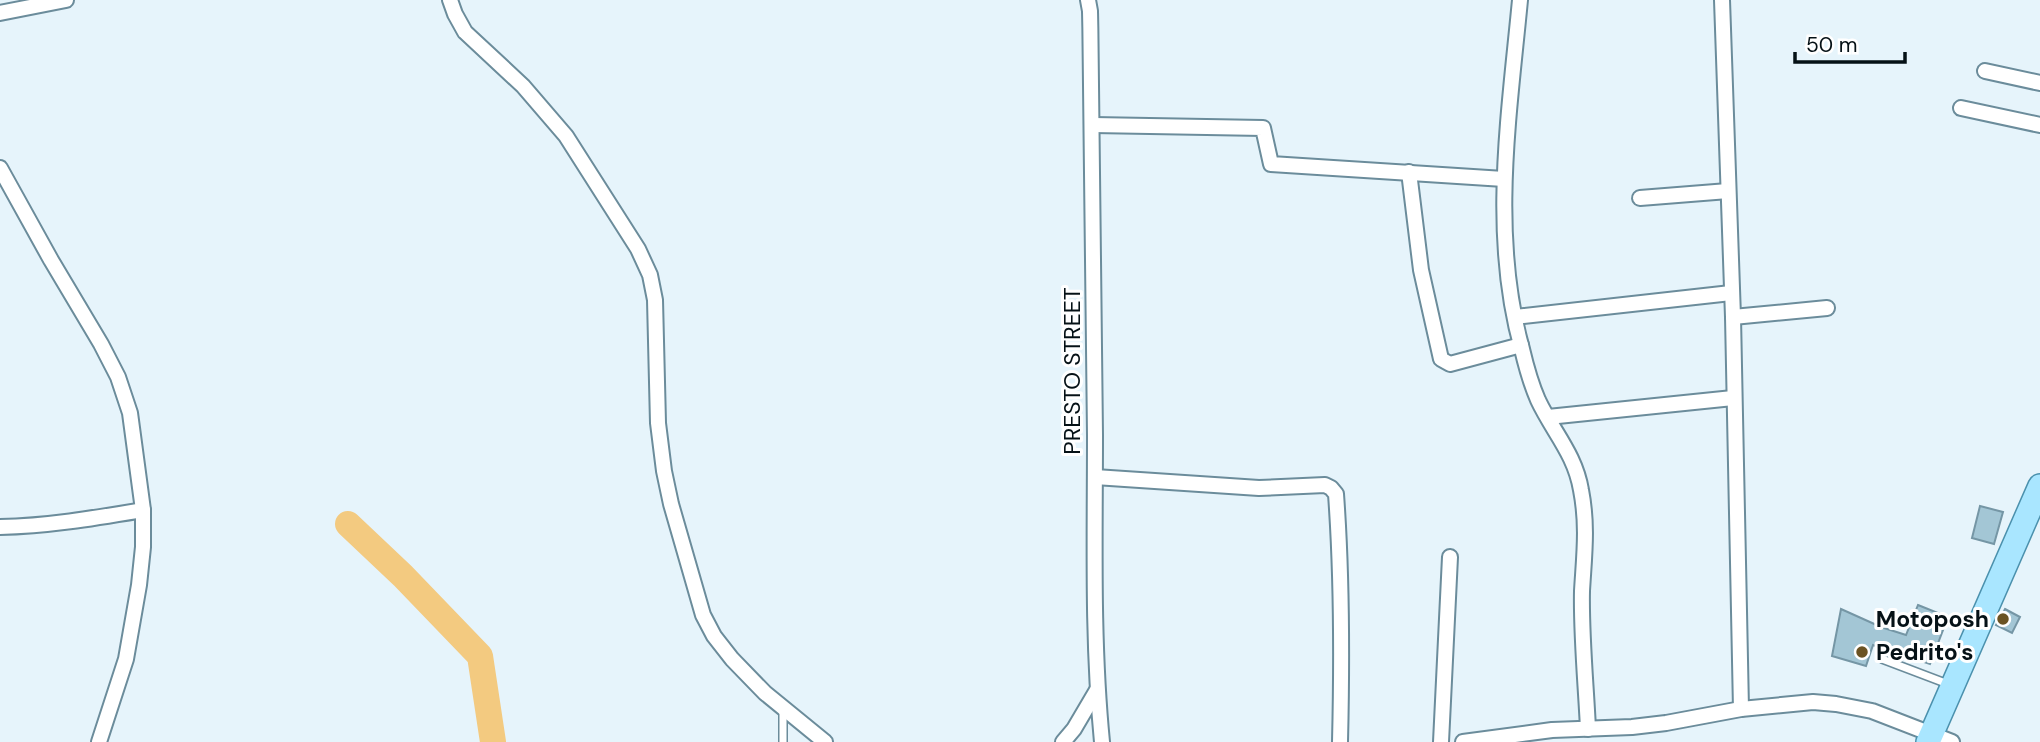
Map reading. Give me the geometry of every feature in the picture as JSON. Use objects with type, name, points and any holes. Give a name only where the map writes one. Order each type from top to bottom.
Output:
[{"type":"main road","points":[[1937,739],[1952,686],[2040,486]]},
{"type":"street","points":[[0,13],[66,0]]},
{"type":"street","points":[[450,0],[465,32],[523,86],[566,136],[622,222],[650,275],[655,300],[658,423],[664,471],[703,615],[714,636],[732,659],[765,693],[825,742]]},
{"type":"street","name":"PRESTO STREET","points":[[1088,0],[1093,125],[1093,586],[1102,742]]},
{"type":"street","points":[[1520,0],[1504,179],[1507,268],[1515,317],[1531,381],[1576,467],[1585,517],[1582,593],[1588,729]]},
{"type":"street","points":[[1722,0],[1733,317],[1741,709]]},
{"type":"street","points":[[1985,71],[2040,82]]},
{"type":"street","points":[[1961,108],[2040,125]]},
{"type":"street","points":[[1093,125],[1263,128],[1271,164],[1504,179]]},
{"type":"street","points":[[0,168],[118,377],[130,413],[143,510],[143,547],[126,659],[100,742]]},
{"type":"street","points":[[1409,172],[1421,270],[1441,359],[1450,363],[1521,345]]},
{"type":"street","points":[[1640,198],[1728,191]]},
{"type":"street","points":[[1515,317],[1731,293]]},
{"type":"street","points":[[1733,317],[1827,308]]},
{"type":"street","points":[[1548,417],[1733,398]]},
{"type":"street","points":[[1095,477],[1259,488],[1325,485],[1334,490],[1338,517],[1340,580],[1340,742]]},
{"type":"street","points":[[0,527],[78,521],[143,510]]},
{"type":"street","points":[[1441,742],[1450,557]]},
{"type":"street","points":[[1063,742],[1097,690]]},
{"type":"street","points":[[1463,742],[1552,730],[1666,723],[1741,709],[1813,702],[1872,711],[1937,739]]},
{"type":"lane","points":[[1882,659],[1952,686]]},
{"type":"lane","points":[[783,708],[783,742]]},
{"type":"building","points":[[1980,506],[2003,512],[1994,544],[1972,538]]},
{"type":"building","points":[[1918,605],[1948,617],[1930,664],[1873,645],[1866,666],[1832,656],[1841,609],[1906,635]]},
{"type":"building","points":[[2005,609],[2020,617],[2012,633],[1996,625]]},
{"type":"waterway","points":[[348,524],[403,576],[480,656],[493,742]]},
{"type":"place","name":"Motoposh","points":[[2003,619]]},
{"type":"place","name":"Pedrito's","points":[[1862,652]]}]
